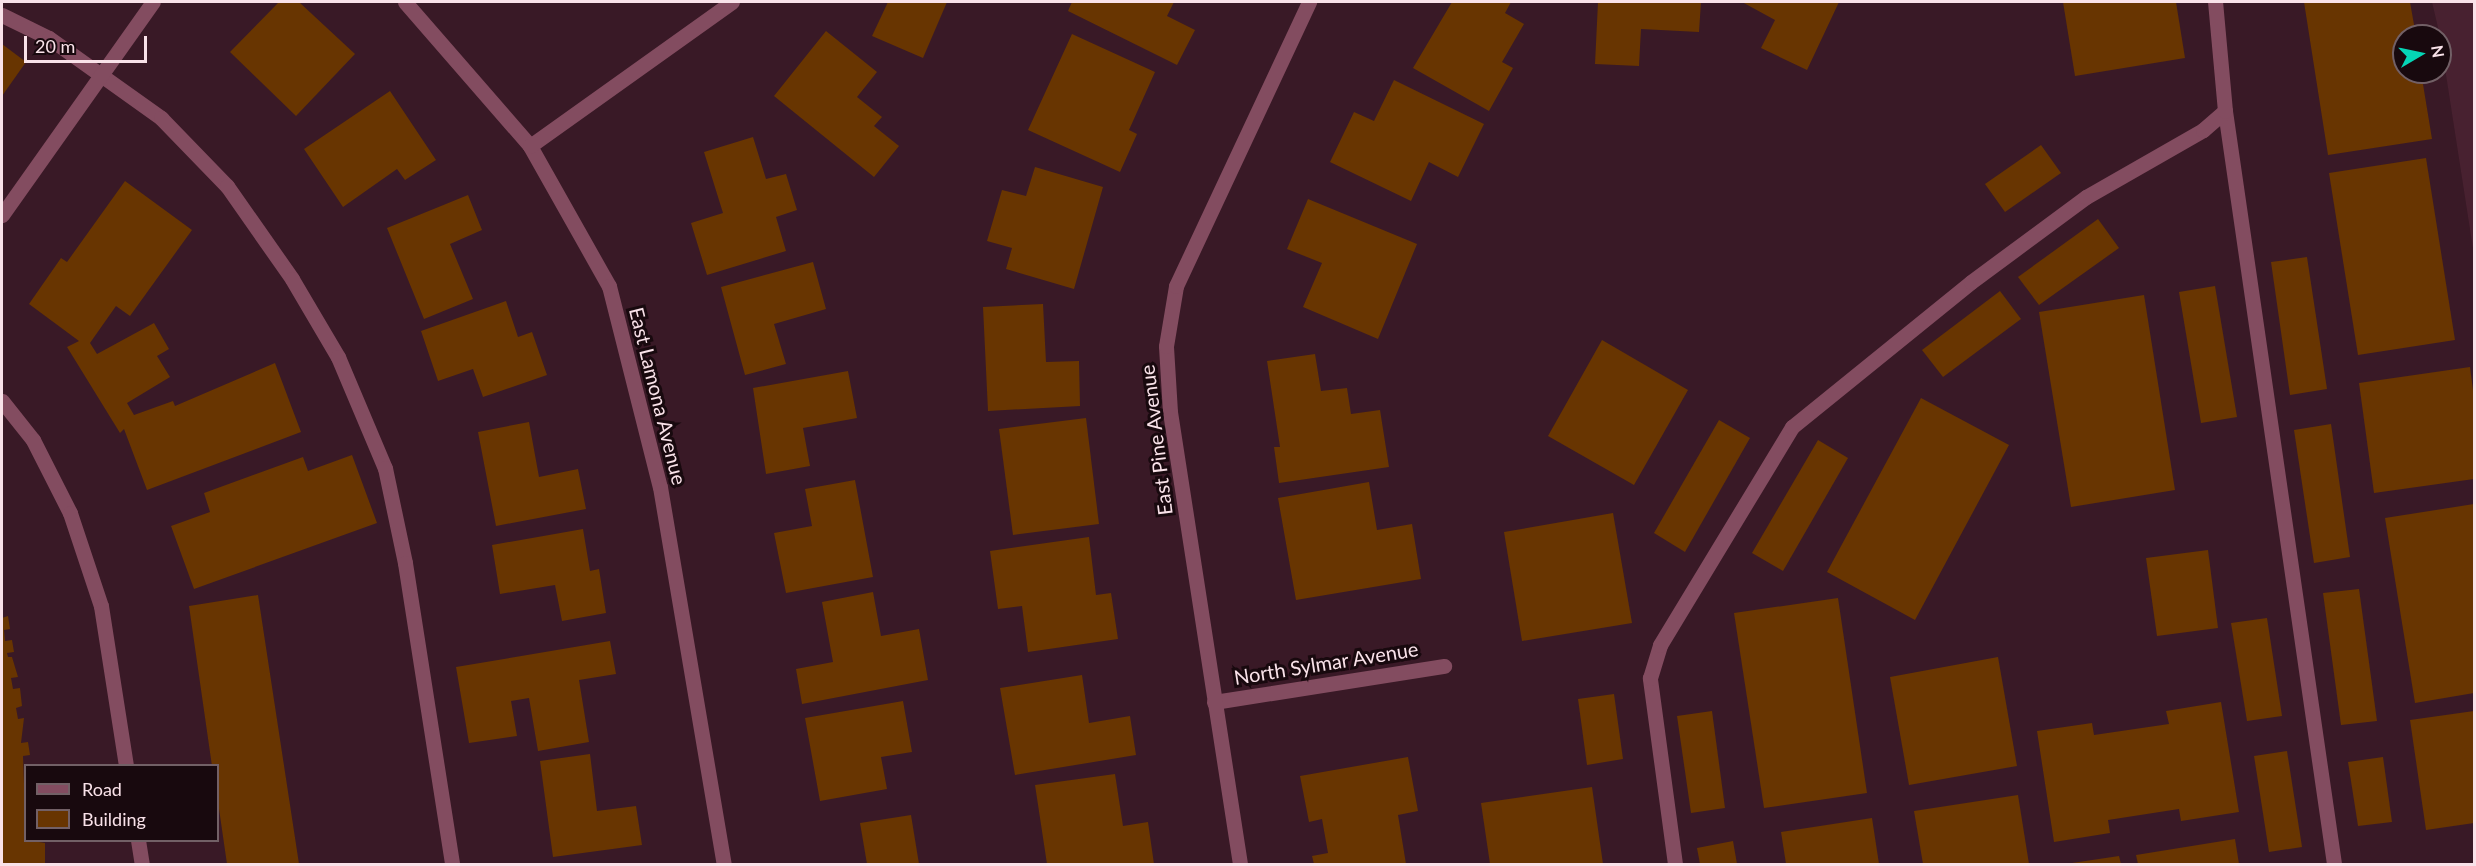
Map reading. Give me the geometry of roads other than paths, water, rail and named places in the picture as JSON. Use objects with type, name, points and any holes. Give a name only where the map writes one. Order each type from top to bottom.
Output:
[{"type":"street","points":[[2,215],[153,2]]},
{"type":"street","name":"East Lamona Avenue","points":[[405,2],[530,146],[609,286],[660,487],[724,864]]},
{"type":"street","points":[[530,146],[732,2]]},
{"type":"street","name":"East Pine Avenue","points":[[1240,864],[1170,412],[1166,346],[1176,286],[1309,2]]},
{"type":"street","points":[[2215,2],[2226,111],[2334,864]]},
{"type":"street","points":[[2,15],[48,38],[101,73],[161,118],[227,186],[292,279],[338,357],[385,468],[405,563],[452,864]]},
{"type":"street","points":[[1675,864],[1650,678],[1660,645],[1792,427],[1971,282],[2086,196],[2203,130],[2226,111]]},
{"type":"street","points":[[2,401],[33,440],[70,513],[101,606],[126,764]]},
{"type":"street","name":"North Sylmar Avenue","points":[[1214,702],[1444,666]]},
{"type":"street","points":[[138,842],[142,864]]}]
